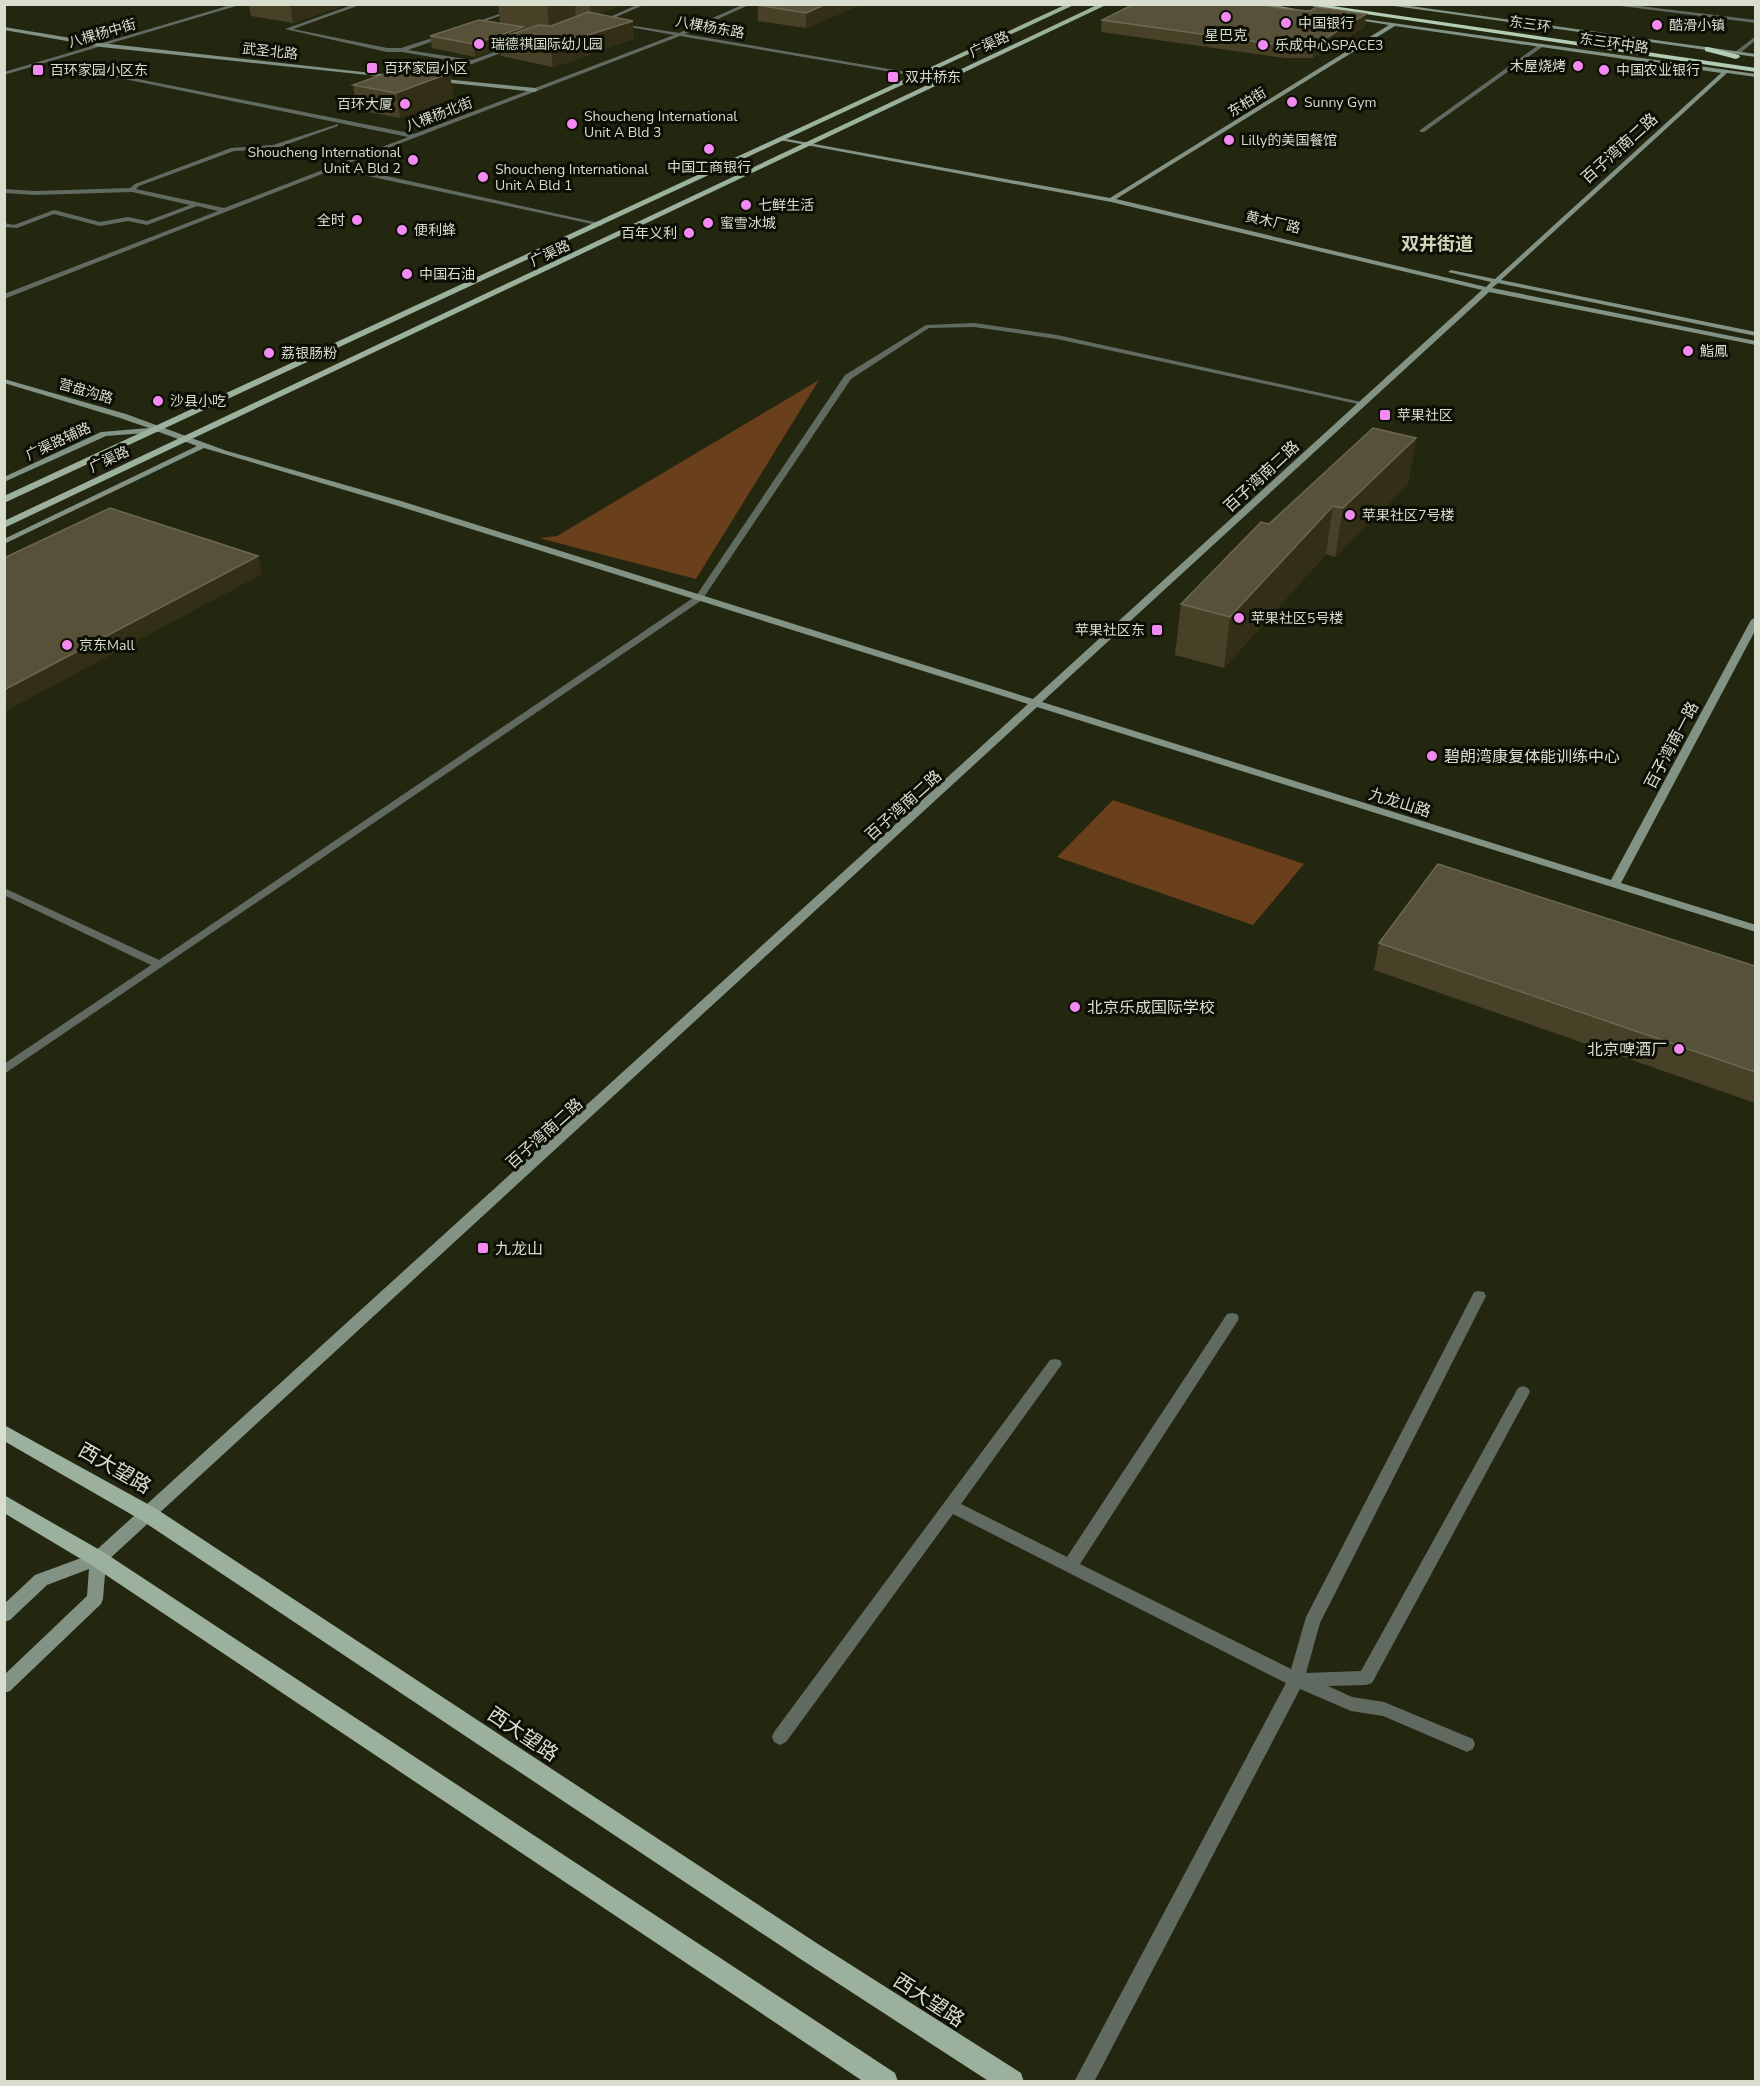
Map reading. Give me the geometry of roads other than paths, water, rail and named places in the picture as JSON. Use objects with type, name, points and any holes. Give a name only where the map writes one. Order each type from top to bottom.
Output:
[{"type":"highway","name":"东三环","points":[[1301,4],[1336,6],[1495,26],[1755,63]]},
{"type":"highway","name":"东三环","points":[[1336,6],[1755,70]]},
{"type":"highway","points":[[1495,26],[1595,34]]},
{"type":"highway","points":[[1434,30],[1554,41]]},
{"type":"highway","points":[[1708,49],[1755,63]]},
{"type":"highway","points":[[1683,59],[1755,75]]},
{"type":"main road","name":"广渠路","points":[[4,500],[1073,4]]},
{"type":"main road","name":"广渠路","points":[[4,525],[1106,4]]},
{"type":"main road","name":"西大望路","points":[[4,1432],[148,1514],[800,1946],[1012,2082]]},
{"type":"main road","points":[[4,1503],[98,1559],[886,2082]]},
{"type":"street","name":"八棵杨中街","points":[[4,74],[241,4]]},
{"type":"street","points":[[361,4],[287,29],[387,50],[402,50],[472,62],[520,45]]},
{"type":"street","points":[[494,4],[520,9]]},
{"type":"street","points":[[588,26],[644,4]]},
{"type":"street","name":"八棵杨北街","points":[[4,297],[681,34],[749,4]]},
{"type":"street","name":"东三环中路","points":[[1256,4],[1755,75]]},
{"type":"street","name":"东三环中路","points":[[1382,4],[1755,56]]},
{"type":"street","points":[[1607,4],[1755,22]]},
{"type":"street","points":[[458,30],[531,7]]},
{"type":"street","name":"八棵杨东路","points":[[590,20],[921,75]]},
{"type":"street","name":"东柏街","points":[[1115,198],[1394,24]]},
{"type":"street","points":[[470,26],[480,28]]},
{"type":"street","name":"武圣北路","points":[[4,28],[101,45],[398,76]]},
{"type":"street","points":[[402,50],[447,34]]},
{"type":"street","points":[[1737,53],[1755,37]]},
{"type":"street","points":[[1422,131],[1542,45]]},
{"type":"street","name":"百子湾南二路","points":[[98,1559],[1726,71]]},
{"type":"street","points":[[105,73],[415,136]]},
{"type":"street","points":[[432,79],[534,90]]},
{"type":"street","points":[[132,190],[137,185],[234,149],[274,147],[336,125]]},
{"type":"street","name":"黄木厂路","points":[[786,138],[1115,198],[1489,286],[1755,343]]},
{"type":"street","points":[[334,167],[599,225]]},
{"type":"street","points":[[4,191],[35,193],[132,190],[224,210]]},
{"type":"street","points":[[4,225],[15,227],[54,212],[100,224],[128,219],[147,223],[197,204]]},
{"type":"street","name":"黄木厂路","points":[[1489,286],[1755,334]]},
{"type":"street","points":[[4,1070],[699,598],[848,377],[902,340],[928,326],[974,325],[1057,337],[1362,403]]},
{"type":"street","name":"营盘沟路","points":[[4,381],[160,429],[202,446],[398,502],[699,598]]},
{"type":"street","name":"广渠路辅路","points":[[4,480],[104,434],[160,429]]},
{"type":"street","points":[[4,542],[202,446]]},
{"type":"street","name":"九龙山路","points":[[699,598],[1755,929]]},
{"type":"street","name":"百子湾南一路","points":[[1614,885],[1755,620]]},
{"type":"street","points":[[4,891],[159,964]]},
{"type":"street","points":[[1083,2082],[1296,1680],[1312,1622],[1479,1296]]},
{"type":"street","points":[[1070,1566],[1232,1318]]},
{"type":"street","points":[[780,1737],[1055,1364]]},
{"type":"street","points":[[1296,1680],[1366,1678],[1523,1392]]},
{"type":"street","points":[[951,1506],[1296,1680],[1352,1704],[1384,1709],[1467,1744]]},
{"type":"street","points":[[4,1614],[41,1580],[98,1559],[95,1599],[4,1686]]},
{"type":"place","name":"星巴克","points":[[1226,17]]},
{"type":"place","name":"中国银行","points":[[1286,23]]},
{"type":"place","name":"酷滑小镇","points":[[1657,25]]},
{"type":"place","name":"瑞德祺国际幼儿园","points":[[479,44]]},
{"type":"place","name":"乐成中心SPACE3","points":[[1263,45]]},
{"type":"place","name":"木屋烧烤","points":[[1578,66]]},
{"type":"place","name":"百环家园小区","points":[[372,68]]},
{"type":"place","name":"百环家园小区东","points":[[38,70]]},
{"type":"place","name":"中国农业银行","points":[[1604,70]]},
{"type":"place","name":"双井桥东","points":[[893,77]]},
{"type":"place","name":"Sunny Gym","points":[[1292,102]]},
{"type":"place","name":"百环大厦","points":[[405,104]]},
{"type":"place","name":"Shoucheng International Unit A Bld 3","points":[[572,124]]},
{"type":"place","name":"Lilly的美国餐馆","points":[[1229,140]]},
{"type":"place","name":"中国工商银行","points":[[709,149]]},
{"type":"place","name":"Shoucheng International Unit A Bld 2","points":[[413,160]]},
{"type":"place","name":"Shoucheng International Unit A Bld 1","points":[[483,177]]},
{"type":"place","name":"七鲜生活","points":[[746,205]]},
{"type":"place","name":"全时","points":[[357,220]]},
{"type":"place","name":"蜜雪冰城","points":[[708,223]]},
{"type":"place","name":"便利蜂","points":[[402,230]]},
{"type":"place","name":"百年义利","points":[[689,233]]},
{"type":"place","name":"中国石油","points":[[407,274]]},
{"type":"place","name":"鮨鳳","points":[[1688,351]]},
{"type":"place","name":"荔银肠粉","points":[[269,353]]},
{"type":"place","name":"沙县小吃","points":[[158,401]]},
{"type":"place","name":"苹果社区","points":[[1385,415]]},
{"type":"place","name":"苹果社区7号楼","points":[[1350,515]]},
{"type":"place","name":"苹果社区5号楼","points":[[1239,618]]},
{"type":"place","name":"苹果社区东","points":[[1157,630]]},
{"type":"place","name":"京东Mall","points":[[67,645]]},
{"type":"place","name":"碧朗湾康复体能训练中心","points":[[1432,756]]},
{"type":"place","name":"北京乐成国际学校","points":[[1075,1007]]},
{"type":"place","name":"北京啤酒厂","points":[[1679,1049]]},
{"type":"place","name":"九龙山","points":[[483,1248]]},
{"type":"district","name":"双井街道","points":[[1437,244]]}]
